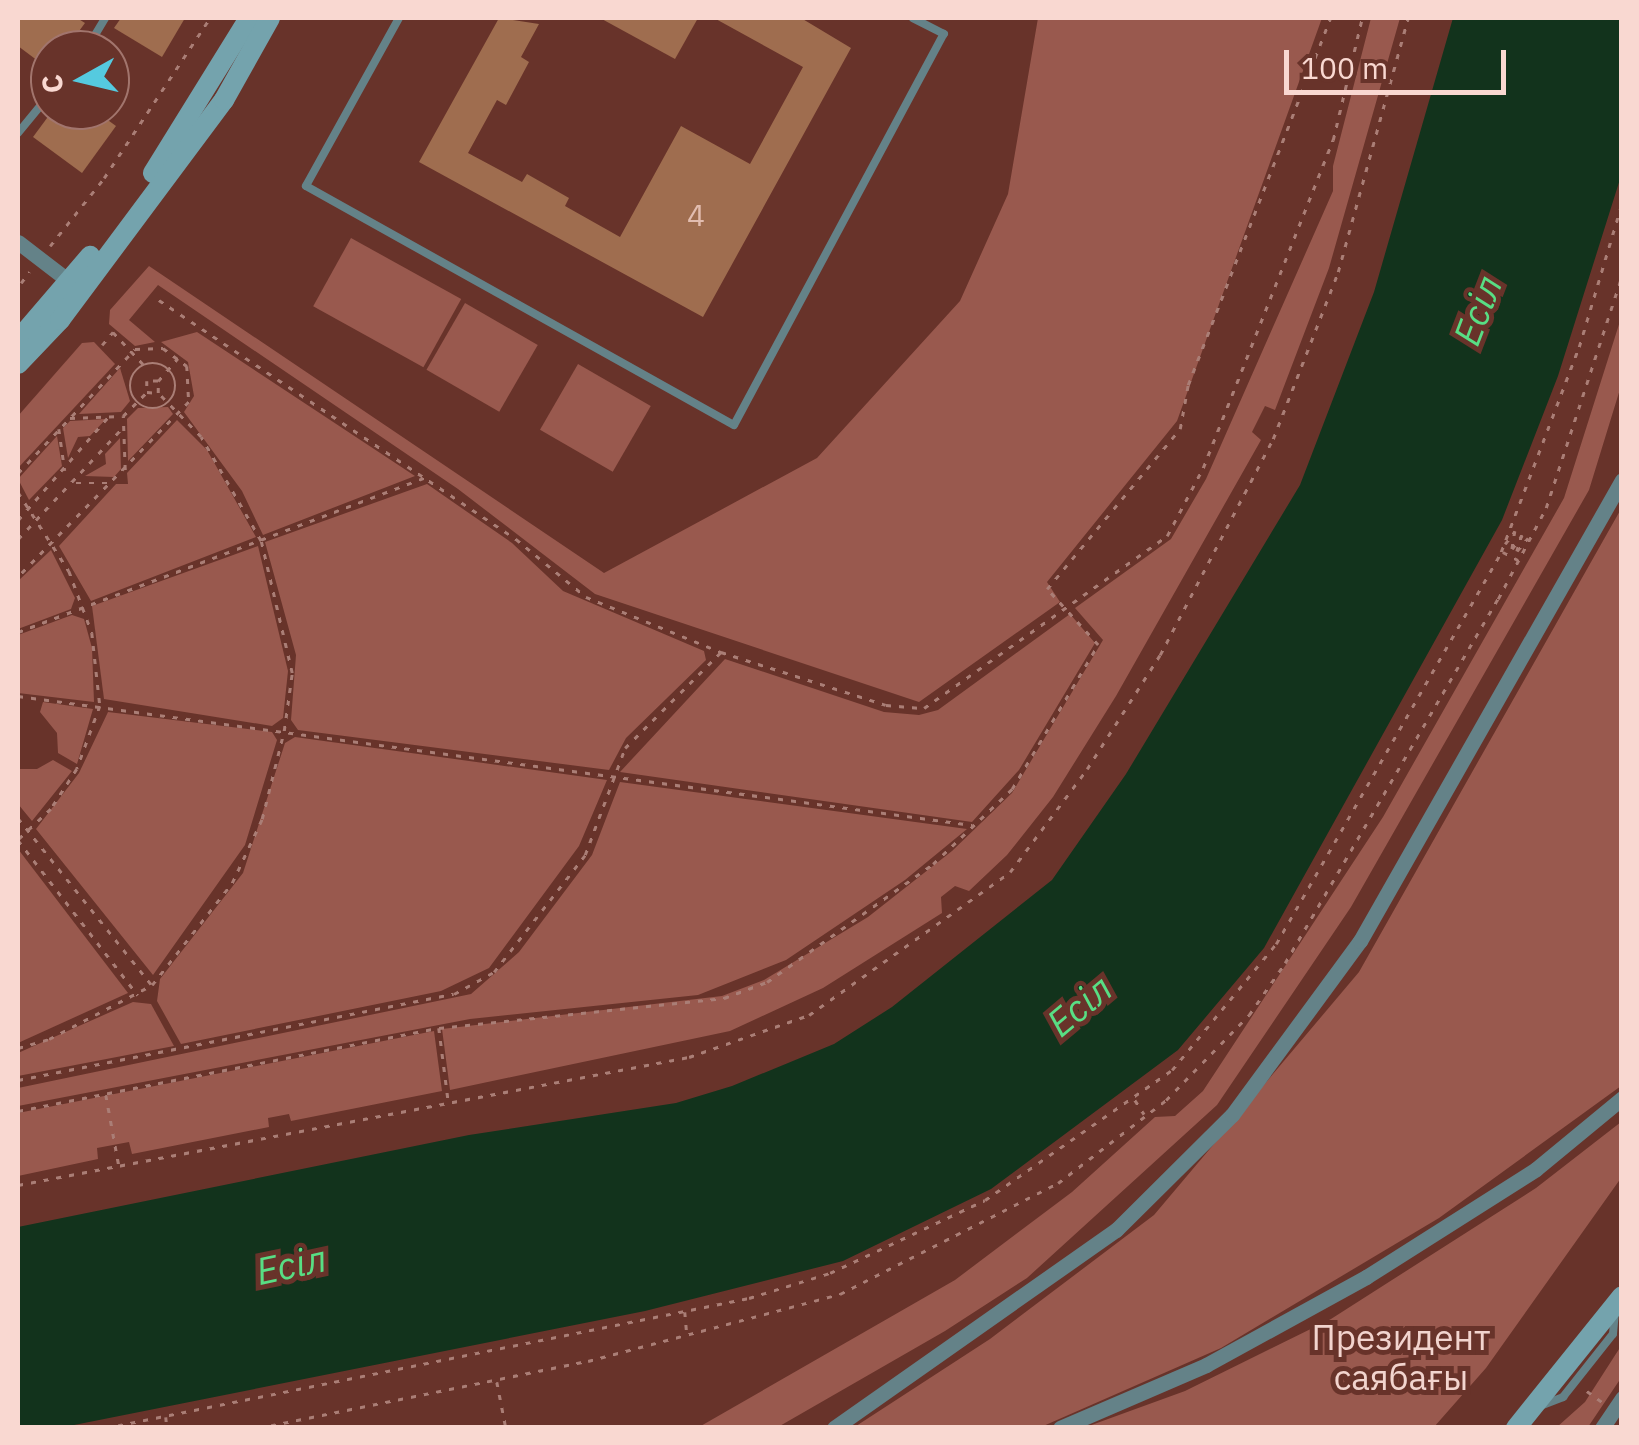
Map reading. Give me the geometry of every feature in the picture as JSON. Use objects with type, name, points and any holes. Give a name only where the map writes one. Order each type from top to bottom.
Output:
[{"type":"street","points":[[18,340],[76,286],[164,159],[249,18]]},
{"type":"street","points":[[18,364],[224,100],[270,18]]},
{"type":"street","points":[[18,242],[76,286]]},
{"type":"street","points":[[834,1428],[1116,1230],[1232,1115],[1360,941],[1622,480]]},
{"type":"street","points":[[1060,1428],[1206,1365],[1366,1277],[1536,1168],[1622,1098]]},
{"type":"street","points":[[1516,1428],[1618,1300]]},
{"type":"street","points":[[1602,1428],[1618,1404]]},
{"type":"lane","points":[[399,18],[306,186],[734,425],[944,34],[913,18]]},
{"type":"path","points":[[20,283],[104,178],[210,18]]},
{"type":"path","points":[[18,1111],[439,1028],[724,998],[753,987],[868,913],[974,826],[1012,789],[1098,645],[1047,589],[1180,429],[1188,385],[1330,18]]},
{"type":"path","points":[[159,300],[427,477],[586,597],[721,652],[886,705],[924,708],[1166,536],[1203,468],[1333,140],[1362,18]]},
{"type":"path","points":[[18,1185],[689,1057],[809,1016],[1010,872],[1088,770],[1160,655],[1273,440],[1338,272],[1408,18]]},
{"type":"path","points":[[105,1428],[685,1312],[830,1274],[939,1226],[1134,1099],[1189,1052],[1276,944],[1501,552],[1579,347],[1622,203]]},
{"type":"path","points":[[258,1428],[496,1380],[840,1294],[905,1265],[1058,1183],[1145,1115],[1210,1060],[1285,963],[1518,560],[1565,454],[1622,276]]},
{"type":"path","points":[[102,345],[113,332],[135,349],[144,365]]},
{"type":"path","points":[[18,473],[135,349],[164,348],[178,357],[193,391],[178,412],[18,577]]},
{"type":"path","points":[[18,1048],[138,996],[152,985],[232,883],[262,819],[284,732],[292,673],[261,541],[223,468],[158,392],[158,380],[178,357]]},
{"type":"path","points":[[144,365],[168,369],[176,386],[168,403],[147,409],[137,403],[130,385],[137,369],[144,365]]},
{"type":"path","points":[[124,470],[124,416],[147,392],[147,381],[137,369]]},
{"type":"path","points":[[147,381],[158,380]]},
{"type":"path","points":[[147,392],[158,392]]},
{"type":"path","points":[[18,520],[66,472],[110,415]]},
{"type":"path","points":[[69,418],[124,416]]},
{"type":"path","points":[[18,539],[76,483],[124,426]]},
{"type":"path","points":[[59,428],[66,472]]},
{"type":"path","points":[[92,441],[104,452]]},
{"type":"path","points":[[78,457],[90,466]]},
{"type":"path","points":[[18,632],[427,477]]},
{"type":"path","points":[[58,479],[69,490]]},
{"type":"path","points":[[76,483],[113,483]]},
{"type":"path","points":[[18,492],[54,543],[82,607],[97,654],[100,706],[77,769],[18,840],[138,996]]},
{"type":"path","points":[[40,498],[51,508]]},
{"type":"path","points":[[18,530],[24,536]]},
{"type":"path","points":[[1505,544],[1515,531],[1509,547],[1522,534],[1517,552],[1530,538]]},
{"type":"path","points":[[1501,552],[1518,560]]},
{"type":"path","points":[[18,1080],[454,994],[494,972],[586,855],[625,748],[721,652]]},
{"type":"path","points":[[18,696],[974,826]]},
{"type":"path","points":[[18,818],[152,985]]},
{"type":"path","points":[[68,905],[79,894]]},
{"type":"path","points":[[76,914],[88,904]]},
{"type":"path","points":[[84,926],[97,916]]},
{"type":"path","points":[[92,936],[105,926]]},
{"type":"path","points":[[439,1028],[448,1100]]},
{"type":"path","points":[[106,1094],[120,1166]]},
{"type":"path","points":[[1134,1099],[1145,1115]]},
{"type":"path","points":[[685,1312],[687,1335]]},
{"type":"path","points":[[496,1380],[506,1428]]},
{"type":"path","points":[[1587,1392],[1618,1404]]},
{"type":"path","points":[[166,1416],[167,1428]]},
{"type":"green space","points":[[1038,18],[1322,18],[1177,421],[1047,582],[1060,602],[919,702],[595,594],[458,489],[158,285],[129,320],[155,342],[135,346],[109,324],[110,310],[149,266],[604,573],[817,458],[960,301],[1008,194]]},
{"type":"green space","points":[[1371,18],[1400,18],[1329,268],[1275,410],[1265,406],[1252,432],[1261,440],[1116,696],[1053,797],[1007,855],[969,891],[955,886],[941,897],[942,913],[823,988],[730,1031],[450,1090],[442,1029],[722,996],[764,980],[868,917],[952,851],[1012,793],[1103,640],[1075,608],[1171,539],[1206,479],[1333,191],[1333,166]]},
{"type":"green space","points":[[351,238],[461,299],[423,367],[313,306]]},
{"type":"green space","points":[[465,303],[538,345],[499,412],[426,370]]},
{"type":"green space","points":[[1621,318],[1621,386],[1589,490],[1351,907],[1217,1105],[1027,1278],[945,1331],[778,1427],[699,1427],[955,1280],[1072,1192],[1155,1117],[1175,1116],[1203,1091],[1383,817],[1564,498]]},
{"type":"green space","points":[[197,332],[415,476],[263,535],[242,491],[184,412],[194,396],[188,362],[161,342]]},
{"type":"green space","points":[[94,342],[115,364],[18,468],[18,416],[82,343]]},
{"type":"green space","points":[[578,364],[651,406],[613,472],[540,430]]},
{"type":"green space","points":[[120,368],[130,401],[121,412],[79,414]]},
{"type":"green space","points":[[168,407],[173,414],[128,461],[127,419],[138,408]]},
{"type":"green space","points":[[106,419],[90,436],[78,437],[68,458],[63,428],[70,421]]},
{"type":"green space","points":[[177,420],[207,450],[256,537],[91,601],[59,546],[116,484],[128,484],[127,473]]},
{"type":"green space","points":[[57,436],[62,466],[29,500],[18,479]]},
{"type":"green space","points":[[120,438],[121,469],[114,477],[85,476],[106,464],[105,454]]},
{"type":"green space","points":[[427,484],[512,543],[563,591],[704,651],[706,660],[626,738],[609,770],[298,730],[291,720],[296,655],[265,542]]},
{"type":"green space","points":[[1621,509],[1621,1086],[1439,1218],[1221,1348],[1041,1427],[853,1428],[990,1339],[1154,1215],[1359,972]]},
{"type":"green space","points":[[258,546],[288,671],[283,718],[272,726],[104,699],[92,606]]},
{"type":"green space","points":[[51,550],[75,598],[71,609],[18,629],[18,581]]},
{"type":"green space","points":[[1070,614],[1095,643],[1019,770],[972,822],[620,772],[725,659],[884,712],[919,715],[938,710]]},
{"type":"green space","points":[[72,615],[84,619],[92,648],[94,702],[18,693],[18,635]]},
{"type":"green space","points":[[43,702],[93,709],[77,764],[58,753],[57,733],[40,712]]},
{"type":"green space","points":[[108,712],[272,732],[277,740],[245,845],[153,975],[36,829],[79,773]]},
{"type":"green space","points":[[295,737],[607,780],[579,846],[489,968],[441,991],[181,1044],[157,1001],[160,979],[243,873],[285,743]]},
{"type":"green space","points":[[53,760],[72,771],[32,821],[18,804],[18,769],[37,769]]},
{"type":"green space","points":[[620,782],[967,829],[905,880],[786,960],[698,995],[470,1019],[18,1106],[18,1088],[471,994],[519,952],[592,855]]},
{"type":"green space","points":[[18,849],[128,993],[18,1043]]},
{"type":"green space","points":[[133,1002],[151,1004],[174,1046],[18,1076],[18,1053]]},
{"type":"green space","points":[[434,1031],[442,1091],[291,1121],[289,1114],[268,1118],[269,1127],[132,1154],[129,1142],[97,1148],[98,1159],[18,1176],[18,1113]]},
{"type":"green space","name":"Президент саябағы","points":[[1621,1122],[1621,1178],[1486,1368],[1434,1427],[1086,1427],[1185,1391],[1331,1319],[1536,1188]]},
{"type":"green space","points":[[1621,1346],[1621,1378],[1588,1427],[1557,1427],[1585,1402]]},
{"type":"water","name":"Есіл","points":[[1453,18],[1621,18],[1621,176],[1558,376],[1502,520],[1264,948],[1178,1050],[991,1189],[843,1261],[645,1311],[64,1427],[18,1427],[18,1227],[469,1135],[676,1103],[732,1086],[834,1044],[892,1007],[1052,880],[1126,774],[1300,485],[1374,292]]},
{"type":"building","points":[[18,18],[77,18],[85,23],[80,30],[30,30],[30,55],[18,46]]},
{"type":"building","points":[[121,18],[185,18],[162,57],[130,38],[130,30],[114,28]]},
{"type":"building","points":[[499,18],[539,24],[521,57],[529,62],[506,105],[497,100],[468,153],[522,182],[527,174],[569,198],[565,206],[620,237],[681,126],[750,164],[803,67],[714,18],[801,18],[851,48],[703,317],[419,162]]},
{"type":"building","points":[[600,18],[698,18],[675,59]]},
{"type":"building","points":[[38,130],[113,130],[82,173],[33,137]]}]
